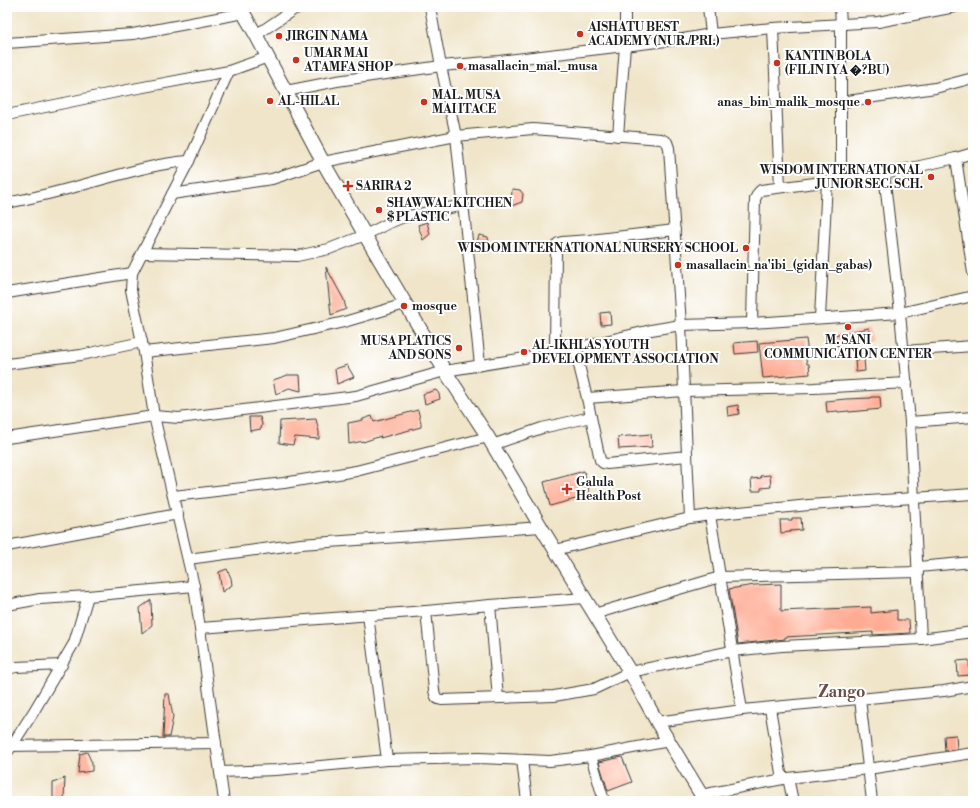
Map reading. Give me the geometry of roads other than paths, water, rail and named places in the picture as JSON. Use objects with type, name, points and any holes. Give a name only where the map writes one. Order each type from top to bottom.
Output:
[{"type":"street","points":[[430,7],[440,66],[456,136],[480,365]]},
{"type":"street","points":[[618,136],[625,46],[625,7]]},
{"type":"street","points":[[708,7],[711,34]]},
{"type":"street","points":[[840,7],[841,180]]},
{"type":"street","points":[[286,91],[337,81],[440,66],[499,61],[683,39],[711,34],[773,28],[878,22],[955,7]]},
{"type":"street","points":[[256,35],[296,8]]},
{"type":"street","points":[[7,43],[133,34],[242,10],[324,162],[405,304],[630,672],[657,722],[703,798],[785,778],[868,769],[973,753]]},
{"type":"street","points":[[773,28],[780,188]]},
{"type":"street","points":[[7,115],[229,71],[268,57]]},
{"type":"street","points":[[224,801],[194,586],[154,416],[144,352],[131,290],[132,273],[189,161],[229,71]]},
{"type":"street","points":[[841,102],[935,88],[973,78]]},
{"type":"street","points":[[172,194],[272,179],[324,162],[456,136],[533,130],[660,139],[667,142],[669,148],[681,325],[690,518]]},
{"type":"street","points":[[752,323],[754,199],[758,193],[762,190],[884,174],[973,153]]},
{"type":"street","points":[[956,158],[970,228],[973,273]]},
{"type":"street","points":[[7,202],[61,191],[173,162],[189,161]]},
{"type":"street","points":[[884,174],[907,383],[921,639]]},
{"type":"street","points":[[820,318],[827,181]]},
{"type":"street","points":[[142,253],[297,256],[329,249],[365,235],[404,217],[464,205]]},
{"type":"street","points":[[555,353],[556,246],[558,243],[674,230]]},
{"type":"street","points":[[7,293],[132,273]]},
{"type":"street","points":[[7,438],[154,416],[179,418],[356,396],[445,371],[555,353],[651,330],[681,325],[752,323],[900,312],[973,296]]},
{"type":"street","points":[[144,352],[274,338],[344,322],[405,304]]},
{"type":"street","points":[[7,364],[81,355],[142,342]]},
{"type":"street","points":[[904,351],[973,346]]},
{"type":"street","points":[[575,349],[600,460],[603,463],[607,464],[687,456]]},
{"type":"street","points":[[587,398],[684,390],[814,388],[907,383]]},
{"type":"street","points":[[174,496],[284,483],[356,471],[591,417]]},
{"type":"street","points":[[910,422],[973,417]]},
{"type":"street","points":[[555,550],[690,518],[710,515],[809,505],[973,494]]},
{"type":"street","points":[[7,546],[178,514]]},
{"type":"street","points":[[710,515],[742,710]]},
{"type":"street","points":[[188,559],[301,544],[541,527]]},
{"type":"street","points":[[594,614],[720,577],[918,570],[973,562]]},
{"type":"street","points":[[7,605],[40,599],[194,586]]},
{"type":"street","points":[[9,748],[62,665],[74,643],[88,596]]},
{"type":"street","points":[[200,628],[585,598]]},
{"type":"street","points":[[490,605],[498,698]]},
{"type":"street","points":[[426,611],[434,690],[436,697],[442,700],[554,696],[594,689],[630,672],[732,651],[782,646],[921,639],[973,632]]},
{"type":"street","points":[[368,615],[388,760]]},
{"type":"street","points":[[7,669],[16,666],[62,665]]},
{"type":"street","points":[[657,722],[742,710],[944,691],[973,686]]},
{"type":"street","points":[[860,699],[872,801]]},
{"type":"street","points":[[770,708],[785,778],[793,801]]},
{"type":"street","points":[[220,772],[276,770],[388,760],[479,758],[550,761],[591,756],[669,741]]},
{"type":"street","points":[[9,748],[216,743]]},
{"type":"street","points":[[591,756],[604,801]]},
{"type":"street","points":[[522,760],[526,801]]},
{"type":"place","name":"AISHATU BEST ACADEMY (NUR./PRI.)","points":[[580,34]]},
{"type":"place","name":"JIRGIN NAMA","points":[[279,36]]},
{"type":"place","name":"UMAR MAI ATAMFA SHOP","points":[[296,60]]},
{"type":"place","name":"KANTIN BOLA (FILIN IYA �?BU)","points":[[777,63]]},
{"type":"place","name":"masallacin_mal._musa","points":[[460,66]]},
{"type":"place","name":"AL-HILAL","points":[[270,101]]},
{"type":"place","name":"MAL. MUSA MAI ITACE","points":[[424,102]]},
{"type":"place","name":"anas_bin_malik_mosque","points":[[868,102]]},
{"type":"place","name":"WISDOM INTERNATIONAL JUNIOR SEC. SCH.","points":[[931,177]]},
{"type":"place","name":"SARIRA 2","points":[[348,186]]},
{"type":"place","name":"SHAWWAL KITCHEN $ PLASTIC","points":[[379,210]]},
{"type":"place","name":"WISDOM INTERNATIONAL NURSERY SCHOOL","points":[[746,248]]},
{"type":"place","name":"masallacin_na'ibi_(gidan_gabas)","points":[[678,265]]},
{"type":"place","name":"mosque","points":[[404,306]]},
{"type":"place","name":"M. SANI COMMUNICATION CENTER","points":[[848,327]]},
{"type":"place","name":"MUSA PLATICS AND SONS","points":[[459,348]]},
{"type":"place","name":"AL-IKHLAS YOUTH DEVELOPMENT ASSOCIATION","points":[[524,352]]},
{"type":"place","name":"Galula Health Post","points":[[567,489]]},
{"type":"district","name":"Zango","points":[[842,692]]}]
